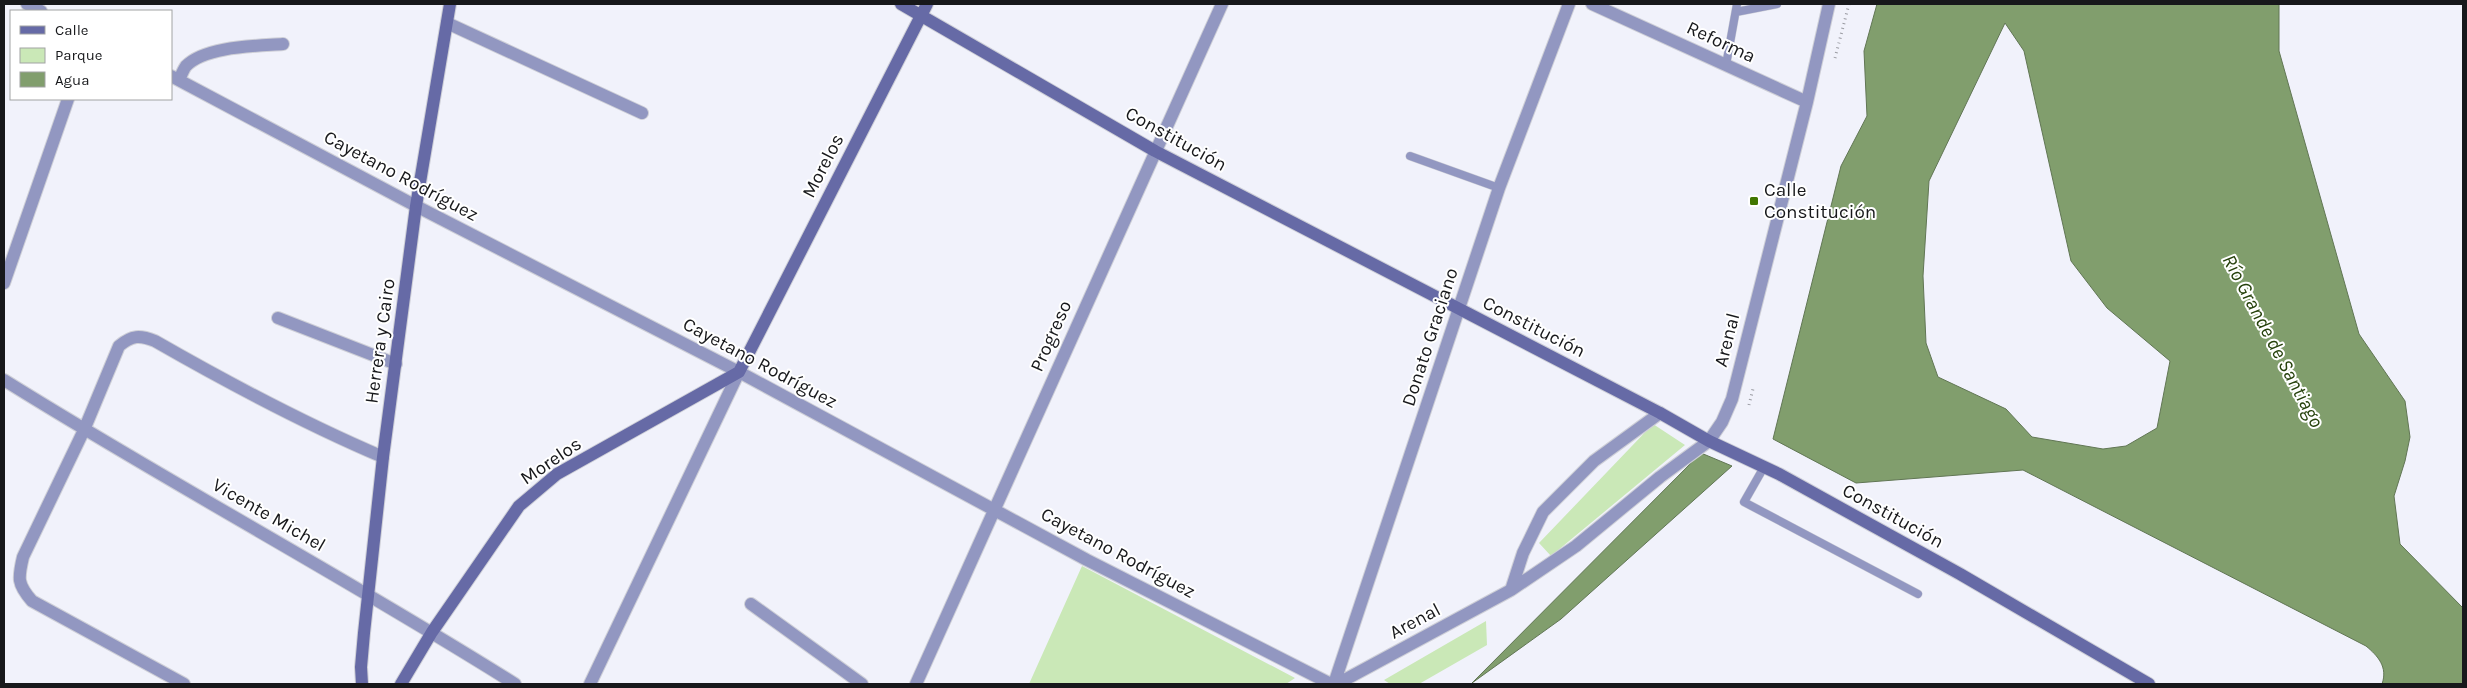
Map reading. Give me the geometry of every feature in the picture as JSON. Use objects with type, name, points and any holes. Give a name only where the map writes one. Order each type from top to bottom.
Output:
[{"type":"street","points":[[27,4],[39,10]]},
{"type":"street","name":"Herrera y Cairo","points":[[362,684],[361,667],[383,457],[416,206],[450,4]]},
{"type":"street","name":"Constitución","points":[[901,4],[924,9],[1154,151],[1764,468],[1960,574],[2149,684]]},
{"type":"street","name":"Progreso","points":[[916,684],[1154,151],[1222,4]]},
{"type":"street","name":"Donato Graciano","points":[[1334,684],[1499,188],[1569,4]]},
{"type":"street","name":"Reforma","points":[[1592,4],[1807,102]]},
{"type":"street","name":"Arenal","points":[[1334,684],[1511,590],[1576,546],[1660,477],[1709,441],[1722,422],[1732,399],[1807,102],[1821,32],[1829,4]]},
{"type":"street","name":"Morelos","points":[[590,684],[739,372],[924,9]]},
{"type":"street","points":[[447,23],[642,113]]},
{"type":"street","points":[[175,78],[198,58],[246,47],[283,44]]},
{"type":"street","name":"Cayetano Rodríguez","points":[[175,78],[416,206],[739,372],[1087,560],[1334,684]]},
{"type":"street","points":[[4,283],[68,100]]},
{"type":"street","points":[[278,318],[396,364]]},
{"type":"street","points":[[184,684],[32,601],[22,590],[19,577],[23,557],[84,430],[119,346],[128,338],[141,336],[155,341],[234,387],[308,424],[383,457]]},
{"type":"street","name":"Morelos","points":[[401,684],[432,632],[519,506],[557,474],[739,372]]},
{"type":"street","name":"Vicente Michel","points":[[4,380],[84,430],[432,632],[515,684]]},
{"type":"street","points":[[1511,590],[1523,553],[1543,512],[1594,461],[1660,413]]},
{"type":"street","points":[[751,604],[862,684]]},
{"type":"lane","points":[[1726,65],[1736,8],[1777,4]]},
{"type":"lane","points":[[1410,156],[1499,188]]},
{"type":"lane","points":[[1764,468],[1744,502],[1918,594]]},
{"type":"green space","points":[[1653,424],[1685,445],[1551,556],[1539,543]]},
{"type":"green space","points":[[1082,566],[1295,678],[1286,684],[1029,684]]},
{"type":"green space","points":[[1486,621],[1487,645],[1419,684],[1390,684],[1384,680]]},
{"type":"water","name":"Río Grande de Santiago","points":[[1877,4],[2279,4],[2279,51],[2359,334],[2405,401],[2410,437],[2394,496],[2400,544],[2463,608],[2463,684],[2382,684],[2384,672],[2381,662],[2366,646],[2023,470],[1856,483],[1773,439],[1841,166],[1867,116],[1864,51]],"holes":[[[2005,23],[2024,51],[2071,261],[2107,308],[2170,361],[2157,428],[2126,446],[2103,449],[2032,437],[2006,409],[1938,377],[1926,343],[1923,276],[1929,181]]]},
{"type":"water","points":[[1701,453],[1732,466],[1561,619],[1472,683]]},
{"type":"place","name":"Calle Constitución","points":[[1754,201]]}]
